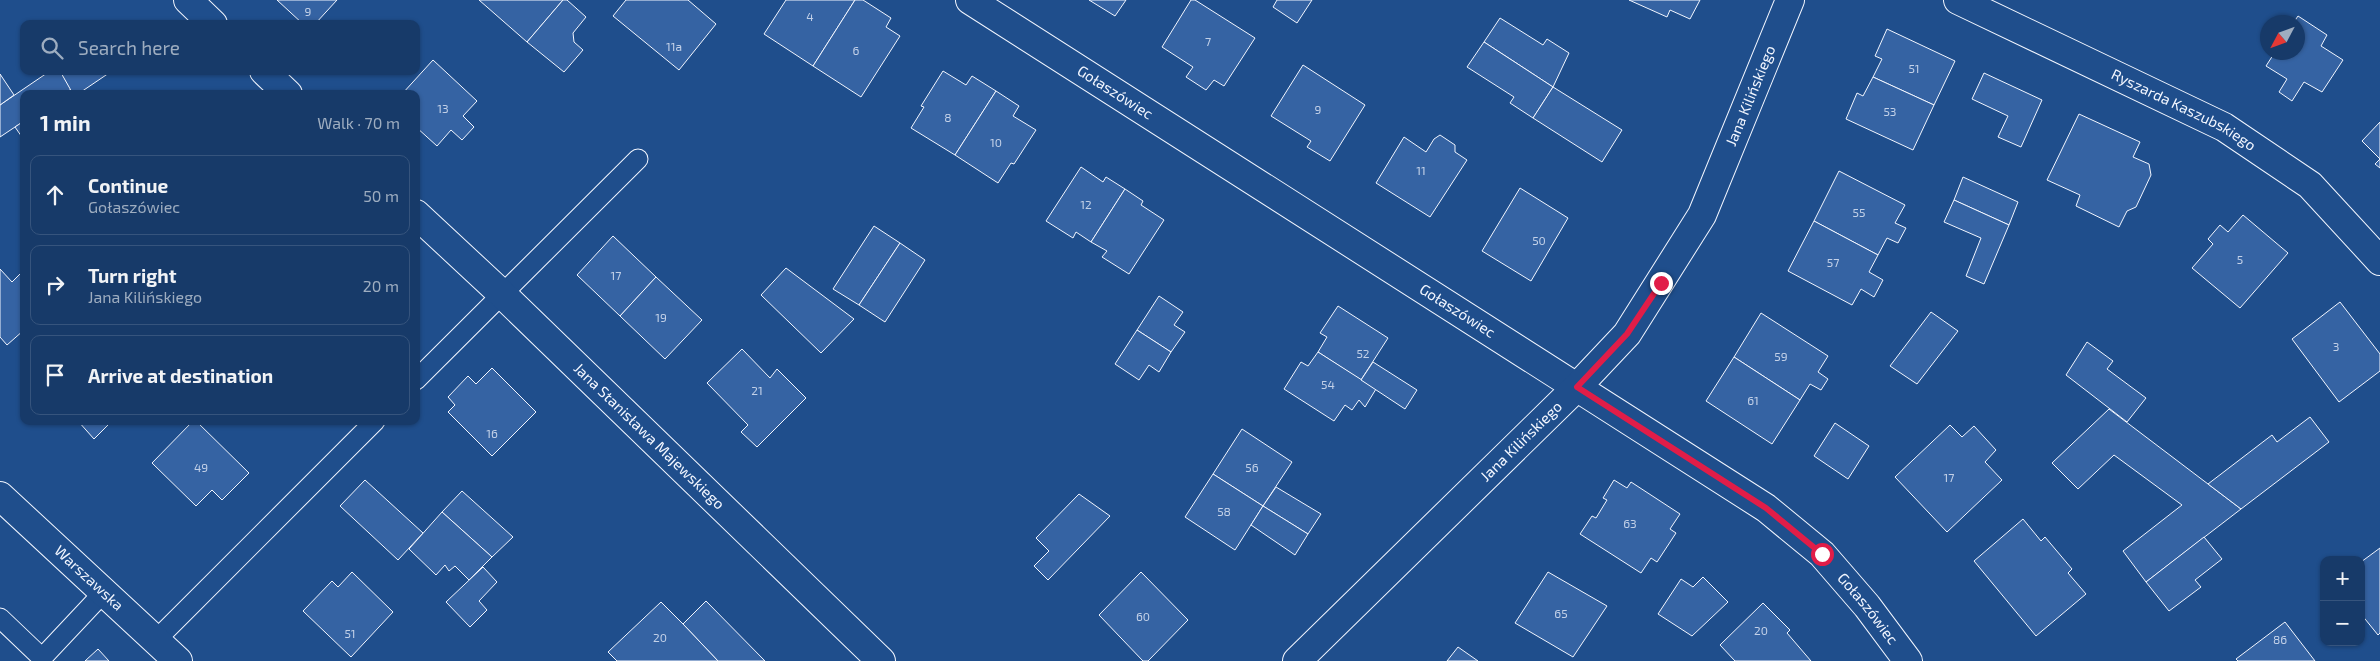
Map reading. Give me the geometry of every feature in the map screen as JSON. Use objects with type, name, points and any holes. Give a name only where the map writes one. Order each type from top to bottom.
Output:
[{"type":"street","points":[[188,0],[209,20]]},
{"type":"street","name":"Gołaszówiec","points":[[970,0],[1542,367],[1577,387],[1766,508],[1822,554],[1867,606],[1908,661]]},
{"type":"street","name":"Jana Kilińskiego","points":[[1297,661],[1577,387],[1627,334],[1702,215],[1790,0]]},
{"type":"street","name":"Ryszarda Kaszubskiego","points":[[1958,0],[2224,127],[2310,185],[2380,261]]},
{"type":"street","points":[[268,75],[284,90]]},
{"type":"street","name":"Jana Stanisława Majewskiego","points":[[420,218],[502,294],[881,661]]},
{"type":"street","name":"Warszawska","points":[[0,496],[178,661]]},
{"type":"lane","points":[[420,376],[638,159]]},
{"type":"lane","points":[[156,640],[371,425]]},
{"type":"lane","points":[[0,618],[42,658],[104,592]]},
{"type":"building","points":[[277,0],[337,0],[319,20],[299,20]]},
{"type":"building","points":[[479,0],[563,0],[527,42]]},
{"type":"building","points":[[563,0],[567,0],[586,17],[573,33],[574,42],[583,50],[564,72],[527,42]]},
{"type":"building","points":[[626,0],[688,0],[716,24],[679,70],[613,16]]},
{"type":"building","points":[[786,0],[855,0],[813,66],[764,34]]},
{"type":"building","points":[[855,0],[863,0],[891,18],[886,27],[900,36],[861,97],[813,66]]},
{"type":"building","points":[[1089,0],[1126,0],[1115,16]]},
{"type":"building","points":[[1191,0],[1195,0],[1255,38],[1224,86],[1214,80],[1206,90],[1186,77],[1193,67],[1162,47]]},
{"type":"building","points":[[1277,0],[1312,0],[1297,23],[1273,7]]},
{"type":"building","points":[[1629,0],[1700,0],[1690,19],[1670,10],[1667,17]]},
{"type":"building","points":[[1500,18],[1543,45],[1547,39],[1569,53],[1553,87],[1484,42]]},
{"type":"building","points":[[2305,21],[2327,35],[2321,46],[2343,60],[2322,92],[2304,82],[2292,101],[2279,92],[2287,79],[2266,66],[2270,60],[2305,60]]},
{"type":"building","points":[[1887,29],[1955,61],[1934,105],[1873,77],[1882,59],[1875,56]]},
{"type":"building","points":[[1484,42],[1553,87],[1533,118],[1510,103],[1514,97],[1467,67]]},
{"type":"building","points":[[433,60],[477,101],[463,116],[474,127],[462,140],[451,130],[437,146],[420,131],[420,90],[406,90]]},
{"type":"building","points":[[1303,65],[1365,105],[1330,161],[1307,147],[1311,141],[1271,116]]},
{"type":"building","points":[[943,71],[966,85],[972,76],[996,91],[955,155],[911,128],[924,107],[921,106]]},
{"type":"building","points":[[1984,73],[2042,100],[2021,147],[1998,137],[2008,116],[1972,99]]},
{"type":"building","points":[[0,74],[14,95],[0,105]]},
{"type":"building","points":[[44,75],[62,75],[71,89],[70,90],[22,90]]},
{"type":"building","points":[[62,75],[106,75],[84,90],[71,90]]},
{"type":"building","points":[[1873,77],[1934,105],[1913,150],[1846,119],[1857,93],[1863,96]]},
{"type":"building","points":[[1553,87],[1622,130],[1602,162],[1533,118]]},
{"type":"building","points":[[20,91],[20,124],[0,137],[0,105]]},
{"type":"building","points":[[996,91],[1019,106],[1013,116],[1036,130],[1014,164],[1011,163],[998,183],[955,155]]},
{"type":"building","points":[[2079,114],[2140,142],[2133,157],[2149,164],[2151,175],[2136,207],[2127,211],[2119,227],[2076,206],[2080,195],[2047,180]]},
{"type":"building","points":[[2380,122],[2380,159],[2362,141]]},
{"type":"building","points":[[20,124],[20,134],[15,127]]},
{"type":"building","points":[[1440,135],[1455,145],[1455,152],[1467,160],[1430,217],[1376,183],[1404,137],[1426,152],[1434,139]]},
{"type":"building","points":[[2380,159],[2380,168],[2375,164]]},
{"type":"building","points":[[1081,167],[1103,182],[1106,177],[1125,189],[1091,242],[1076,232],[1073,238],[1046,221]]},
{"type":"building","points":[[1839,171],[1905,205],[1895,223],[1906,228],[1898,243],[1887,238],[1878,255],[1814,221]]},
{"type":"building","points":[[1963,177],[2018,202],[2009,225],[1954,200]]},
{"type":"building","points":[[1520,188],[1568,218],[1531,281],[1482,251]]},
{"type":"building","points":[[1125,189],[1143,201],[1141,205],[1164,220],[1129,274],[1102,257],[1107,251],[1091,242]]},
{"type":"building","points":[[1954,200],[2009,225],[1984,284],[1966,276],[1981,238],[1944,222]]},
{"type":"building","points":[[2243,215],[2288,253],[2240,308],[2192,268],[2213,244],[2208,239],[2220,225],[2228,232]]},
{"type":"building","points":[[1814,221],[1878,255],[1869,272],[1883,280],[1874,297],[1861,289],[1852,305],[1788,271]]},
{"type":"building","points":[[874,226],[900,243],[859,305],[833,289]]},
{"type":"building","points":[[613,236],[656,277],[620,316],[577,275]]},
{"type":"building","points":[[900,243],[925,260],[885,322],[859,305]]},
{"type":"building","points":[[786,268],[854,319],[821,353],[761,295]]},
{"type":"building","points":[[0,269],[12,282],[20,274],[20,334],[7,345],[0,337]]},
{"type":"building","points":[[656,277],[702,320],[665,359],[620,316]]},
{"type":"building","points":[[1159,296],[1183,312],[1174,325],[1185,332],[1171,352],[1137,330]]},
{"type":"building","points":[[2340,302],[2380,354],[2380,371],[2339,402],[2292,339]]},
{"type":"building","points":[[1338,306],[1388,338],[1361,380],[1318,352],[1327,337],[1320,333]]},
{"type":"building","points":[[1931,312],[1958,331],[1917,384],[1890,366]]},
{"type":"building","points":[[1761,313],[1828,356],[1818,372],[1828,379],[1821,390],[1810,384],[1800,400],[1734,357]]},
{"type":"building","points":[[1137,330],[1171,352],[1159,372],[1149,365],[1139,380],[1115,364]]},
{"type":"building","points":[[2087,342],[2113,361],[2107,369],[2146,398],[2127,422],[2066,375]]},
{"type":"building","points":[[742,349],[770,378],[777,369],[806,398],[757,447],[741,432],[748,425],[707,383]]},
{"type":"building","points":[[1318,352],[1376,389],[1365,407],[1359,400],[1352,410],[1345,405],[1334,421],[1284,389],[1301,362],[1308,366]]},
{"type":"building","points":[[1734,357],[1800,400],[1772,444],[1706,401]]},
{"type":"building","points":[[1373,362],[1417,390],[1405,409],[1361,380]]},
{"type":"building","points":[[492,368],[536,412],[492,456],[448,412],[455,405],[448,397],[468,376],[476,384]]},
{"type":"building","points":[[2109,409],[2241,509],[2146,582],[2123,551],[2182,505],[2114,455],[2078,489],[2052,463]]},
{"type":"building","points":[[2310,417],[2329,442],[2241,509],[2208,484],[2272,435],[2277,442]]},
{"type":"building","points":[[1835,423],[1869,446],[1848,479],[1814,456]]},
{"type":"building","points":[[82,425],[108,425],[94,439]]},
{"type":"building","points":[[189,425],[200,425],[249,473],[222,500],[212,490],[196,506],[152,463]]},
{"type":"building","points":[[1950,425],[1962,437],[1974,426],[1996,450],[1985,462],[2002,480],[1947,532],[1895,477]]},
{"type":"building","points":[[1242,429],[1292,462],[1263,506],[1213,474]]},
{"type":"building","points":[[1213,474],[1263,506],[1235,550],[1185,517]]},
{"type":"building","points":[[365,480],[423,533],[398,560],[340,506]]},
{"type":"building","points":[[1614,480],[1627,488],[1631,482],[1680,514],[1670,529],[1676,533],[1657,562],[1651,558],[1641,573],[1580,534],[1592,516],[1596,518],[1607,500],[1603,498]]},
{"type":"building","points":[[1276,487],[1321,514],[1308,534],[1263,506]]},
{"type":"building","points":[[462,491],[513,537],[492,557],[442,512]]},
{"type":"building","points":[[1079,494],[1110,516],[1048,580],[1034,566],[1049,551],[1036,538]]},
{"type":"building","points":[[1263,506],[1308,534],[1295,555],[1251,525]]},
{"type":"building","points":[[442,512],[492,557],[469,580],[455,566],[449,571],[445,565],[436,575],[409,549]]},
{"type":"building","points":[[2023,519],[2041,541],[2045,537],[2072,569],[2068,573],[2086,594],[2036,636],[1974,561]]},
{"type":"building","points":[[2204,537],[2222,559],[2195,580],[2201,587],[2169,611],[2146,582]]},
{"type":"building","points":[[2380,548],[2380,633],[2378,635],[2365,619],[2365,559]]},
{"type":"building","points":[[483,567],[497,582],[479,601],[487,610],[470,627],[446,602]]},
{"type":"building","points":[[352,572],[393,612],[351,657],[303,611],[332,581],[338,587]]},
{"type":"building","points":[[1141,572],[1188,620],[1148,661],[1143,661],[1099,615]]},
{"type":"building","points":[[1548,572],[1607,606],[1573,657],[1515,623]]},
{"type":"building","points":[[1703,577],[1728,602],[1692,636],[1658,614],[1681,579],[1693,587]]},
{"type":"building","points":[[706,601],[765,661],[718,661],[683,624]]},
{"type":"building","points":[[661,602],[718,661],[617,661],[608,652]]},
{"type":"building","points":[[1763,603],[1790,630],[1787,633],[1811,661],[1735,661],[1720,645]]},
{"type":"building","points":[[2285,622],[2315,661],[2238,661],[2236,659]]},
{"type":"building","points":[[1458,647],[1478,661],[1447,661]]},
{"type":"building","points":[[98,649],[109,661],[85,661]]},
{"type":"route","points":[[1661,283],[1627,334],[1577,387],[1766,508],[1822,554]]}]
